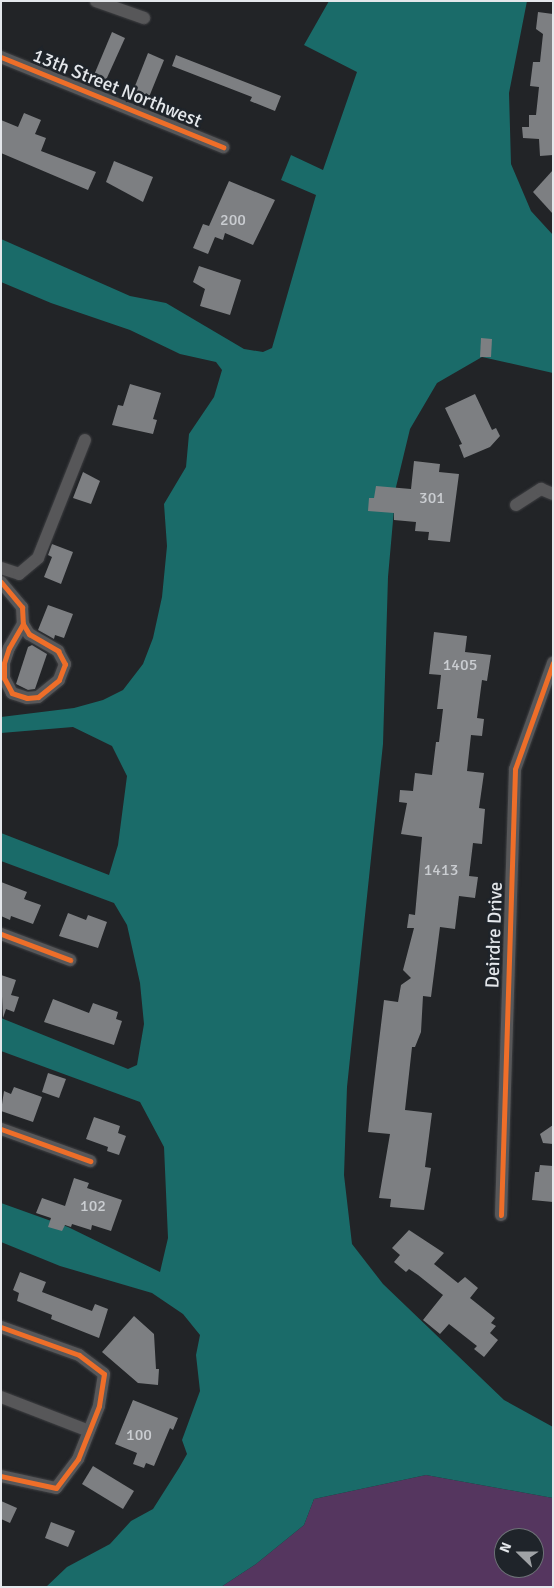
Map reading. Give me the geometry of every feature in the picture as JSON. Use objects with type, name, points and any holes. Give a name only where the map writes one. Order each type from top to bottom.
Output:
[{"type":"street","points":[[96,1],[144,18]]},
{"type":"street","name":"13th Street Northwest","points":[[1,57],[223,147]]},
{"type":"street","points":[[1,568],[19,574],[38,558],[85,440]]},
{"type":"street","points":[[516,505],[541,490],[553,494]]},
{"type":"street","points":[[1,582],[22,607],[23,624],[29,634],[58,651],[65,664],[59,680],[38,697],[27,698],[12,693],[4,678],[6,655],[23,624]]},
{"type":"street","name":"Deirdre Drive","points":[[501,1215],[515,769],[553,663]]},
{"type":"street","points":[[1,934],[70,960]]},
{"type":"street","points":[[1,1129],[90,1162]]},
{"type":"street","points":[[1,1327],[78,1355],[104,1374],[99,1406],[78,1458],[56,1488],[1,1476]]},
{"type":"street","points":[[1,1397],[89,1431]]},
{"type":"shaded area","points":[[426,1475],[553,1498],[553,1587],[221,1587],[256,1564],[304,1525],[314,1499]]},
{"type":"water","points":[[329,1],[527,1],[509,93],[511,164],[531,211],[553,235],[553,373],[482,357],[437,383],[410,429],[396,487],[388,577],[383,744],[347,1087],[344,1175],[352,1244],[383,1284],[504,1400],[553,1427],[553,1498],[426,1475],[314,1499],[304,1525],[256,1564],[221,1587],[46,1587],[67,1567],[110,1544],[131,1521],[153,1509],[179,1468],[187,1454],[182,1440],[200,1391],[196,1355],[200,1335],[183,1314],[152,1293],[60,1266],[1,1242],[1,1203],[68,1227],[160,1272],[168,1238],[164,1147],[140,1102],[1,1051],[1,1018],[128,1069],[137,1065],[144,1024],[140,983],[127,925],[114,903],[1,861],[1,833],[109,875],[118,845],[127,776],[112,746],[73,727],[1,733],[1,717],[74,708],[103,700],[123,690],[143,664],[153,638],[162,597],[167,546],[164,504],[186,467],[189,434],[214,397],[222,370],[216,362],[180,354],[130,330],[51,303],[1,282],[1,239],[130,296],[166,303],[244,349],[263,352],[272,348],[316,195],[281,180],[291,155],[323,170],[357,72],[304,45]]},
{"type":"building","points":[[538,12],[553,14],[553,155],[540,156],[539,139],[523,138],[522,127],[529,127],[529,115],[536,115],[539,87],[530,86],[533,62],[540,62],[543,34],[536,29]]},
{"type":"building","points":[[112,32],[125,38],[106,80],[94,75]]},
{"type":"building","points":[[148,53],[164,60],[149,97],[133,91]]},
{"type":"building","points":[[176,55],[281,96],[275,111],[250,101],[252,97],[172,66]]},
{"type":"building","points":[[24,113],[41,120],[35,134],[46,138],[41,151],[96,172],[88,190],[1,153],[1,120],[18,127]]},
{"type":"building","points":[[114,161],[153,177],[143,202],[106,182]]},
{"type":"building","points":[[553,170],[553,214],[533,192]]},
{"type":"building","points":[[229,181],[275,200],[253,245],[225,233],[223,240],[215,237],[208,254],[193,248],[203,224],[209,226]]},
{"type":"building","points":[[199,266],[241,280],[230,315],[200,306],[205,289],[193,282]]},
{"type":"building","points":[[481,338],[492,339],[491,357],[480,357]]},
{"type":"building","points":[[130,384],[161,393],[153,419],[157,420],[153,434],[112,425],[118,405],[123,406]]},
{"type":"building","points":[[475,394],[492,430],[496,428],[500,436],[490,447],[464,458],[459,445],[462,444],[445,408]]},
{"type":"building","points":[[414,461],[440,464],[439,472],[459,474],[450,542],[428,540],[429,532],[415,531],[416,522],[394,520],[394,513],[368,511],[369,498],[374,498],[376,486],[411,489]]},
{"type":"building","points":[[83,472],[100,481],[91,504],[73,498]]},
{"type":"building","points":[[52,544],[73,552],[61,584],[44,577],[52,557],[48,555]]},
{"type":"building","points":[[48,605],[73,614],[64,638],[55,635],[54,639],[38,630]]},
{"type":"building","points":[[434,632],[467,636],[465,652],[491,655],[487,681],[482,680],[477,718],[484,719],[482,736],[471,735],[467,771],[484,773],[479,808],[485,809],[482,844],[473,843],[469,876],[478,877],[475,898],[459,896],[455,929],[440,927],[431,997],[423,996],[421,1032],[415,1047],[412,1047],[405,1110],[432,1113],[425,1167],[431,1168],[424,1210],[390,1207],[391,1199],[379,1198],[390,1134],[368,1132],[384,1000],[398,1002],[401,985],[411,978],[403,970],[414,928],[407,928],[409,914],[415,915],[422,837],[401,834],[407,803],[399,802],[400,790],[413,791],[415,773],[432,775],[436,742],[439,742],[443,709],[437,709],[441,675],[429,674]]},
{"type":"building","points":[[32,645],[47,654],[35,689],[28,690],[16,684],[28,647]]},
{"type":"building","points":[[1,882],[27,892],[24,899],[41,905],[33,924],[11,916],[10,920],[1,916]]},
{"type":"building","points":[[68,913],[86,920],[88,915],[107,922],[98,948],[59,936]]},
{"type":"building","points":[[1,975],[16,980],[11,995],[19,997],[14,1012],[6,1009],[3,1018]]},
{"type":"building","points":[[53,999],[89,1013],[93,1003],[118,1012],[116,1019],[122,1021],[114,1045],[44,1022]]},
{"type":"building","points":[[48,1073],[66,1079],[59,1098],[42,1092]]},
{"type":"building","points":[[14,1087],[42,1097],[33,1122],[1,1111],[4,1091],[11,1094]]},
{"type":"building","points":[[94,1117],[120,1126],[118,1133],[126,1136],[119,1155],[107,1151],[108,1147],[86,1139]]},
{"type":"building","points":[[553,1125],[553,1144],[543,1143],[540,1134]]},
{"type":"building","points":[[540,1165],[553,1166],[553,1202],[532,1200],[535,1172],[539,1172]]},
{"type":"building","points":[[74,1178],[89,1183],[87,1188],[122,1200],[111,1231],[92,1225],[91,1230],[72,1224],[71,1227],[65,1225],[62,1231],[48,1227],[51,1218],[36,1213],[42,1198],[65,1206]]},
{"type":"building","points":[[409,1230],[444,1253],[434,1264],[458,1283],[465,1277],[478,1288],[470,1298],[495,1318],[491,1323],[496,1326],[490,1333],[498,1340],[484,1357],[474,1349],[477,1346],[449,1324],[440,1334],[423,1320],[443,1295],[418,1275],[409,1269],[406,1272],[394,1262],[400,1255],[392,1248]]},
{"type":"building","points":[[20,1272],[46,1282],[42,1292],[92,1311],[95,1304],[108,1309],[99,1338],[51,1319],[52,1315],[17,1301],[19,1293],[13,1290]]},
{"type":"building","points":[[134,1316],[154,1334],[156,1369],[159,1369],[158,1385],[138,1383],[102,1352]]},
{"type":"building","points":[[133,1400],[178,1418],[173,1430],[170,1428],[154,1466],[146,1463],[144,1468],[133,1464],[137,1453],[115,1444]]},
{"type":"building","points":[[93,1466],[134,1491],[123,1509],[82,1484]]},
{"type":"building","points":[[1,1501],[17,1508],[10,1523],[1,1519]]},
{"type":"building","points":[[51,1522],[75,1531],[68,1547],[45,1538]]},
{"type":"cycle path","points":[[1,57],[223,147]]},
{"type":"cycle path","points":[[1,582],[22,607],[23,624],[29,634],[58,651],[65,664],[59,680],[38,697],[27,698],[12,693],[4,678],[4,663],[9,648],[23,624]]},
{"type":"cycle path","points":[[501,1215],[515,769],[553,663]]},
{"type":"cycle path","points":[[1,934],[70,960]]},
{"type":"cycle path","points":[[1,1129],[90,1161]]},
{"type":"cycle path","points":[[1,1327],[79,1355],[104,1374],[99,1406],[78,1459],[56,1488],[1,1476]]}]
